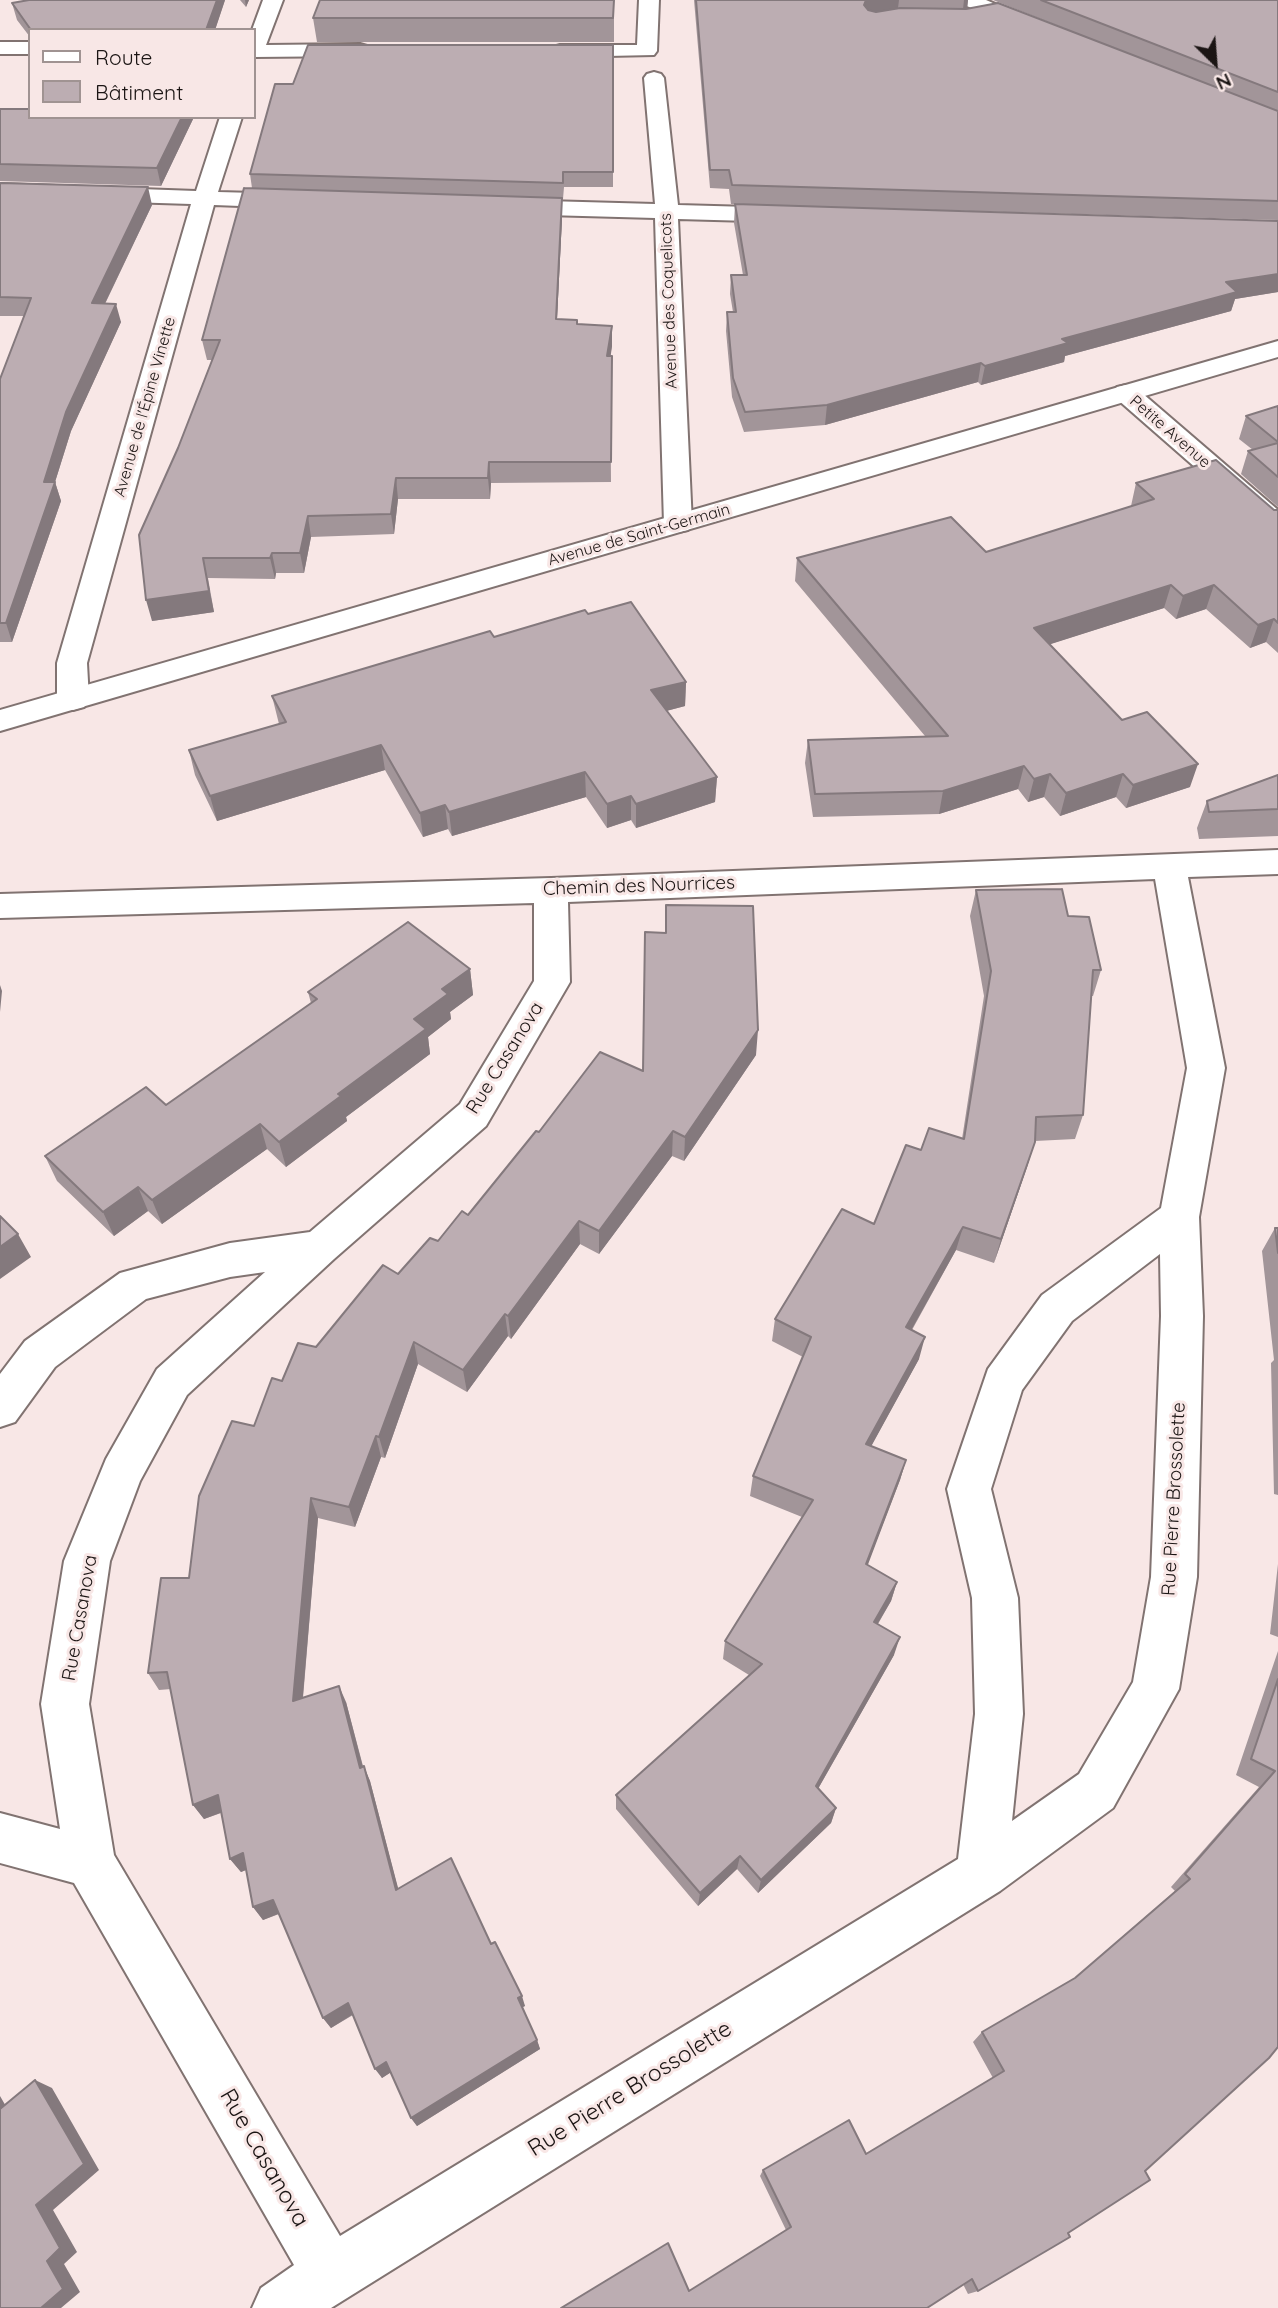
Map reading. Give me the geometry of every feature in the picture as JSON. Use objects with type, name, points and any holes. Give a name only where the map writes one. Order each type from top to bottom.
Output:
[{"type":"street","points":[[256,45],[273,0]]},
{"type":"street","points":[[539,51],[647,51],[649,0]]},
{"type":"street","points":[[966,9],[994,12],[1046,32]]},
{"type":"street","points":[[0,48],[28,48]]},
{"type":"street","points":[[256,50],[387,50]]},
{"type":"street","name":"Avenue des Coquelicots","points":[[654,78],[665,212],[678,524]]},
{"type":"street","name":"Avenue de l'Épine Vinette","points":[[73,700],[72,663],[205,198],[230,119]]},
{"type":"street","points":[[0,191],[316,201]]},
{"type":"street","points":[[482,206],[803,216]]},
{"type":"street","name":"Avenue de Saint-Germain","points":[[0,721],[1278,349]]},
{"type":"street","name":"Petite Avenue","points":[[1126,393],[1278,525]]},
{"type":"street","name":"Chemin des Nourrices","points":[[0,906],[551,890],[1278,862]]},
{"type":"street","name":"Rue Pierre Brossolette","points":[[281,2308],[331,2274],[982,1873],[1096,1791],[1154,1689],[1174,1577],[1182,1316],[1179,1217],[1206,1068],[1169,866]]},
{"type":"street","name":"Rue Casanova","points":[[331,2274],[90,1862],[65,1704],[87,1562],[121,1473],[172,1382],[320,1247],[473,1115],[552,982],[551,890]]},
{"type":"street","points":[[982,1873],[999,1714],[995,1598],[969,1489],[1003,1382],[1057,1308],[1179,1217]]},
{"type":"street","points":[[0,1408],[40,1354],[134,1285],[230,1260],[320,1247]]},
{"type":"street","points":[[0,1838],[90,1862]]},
{"type":"building","points":[[29,0],[217,0],[207,28],[30,28],[12,3]]},
{"type":"building","points":[[320,0],[614,0],[613,18],[313,18]]},
{"type":"building","points":[[696,0],[866,0],[864,5],[868,10],[876,12],[900,8],[966,9],[998,3],[1278,111],[1278,201],[732,185],[729,170],[710,170]]},
{"type":"building","points":[[1041,0],[1278,0],[1278,92]]},
{"type":"building","points":[[308,45],[613,45],[613,172],[563,172],[563,183],[250,174],[275,84],[293,84]]},
{"type":"building","points":[[0,109],[28,109],[28,119],[181,119],[157,168],[0,164]]},
{"type":"building","points":[[0,183],[148,187],[92,303],[116,304],[66,412],[44,482],[55,482],[6,623],[0,623],[0,379],[31,298],[0,297]]},
{"type":"building","points":[[244,188],[562,198],[556,319],[577,320],[577,324],[612,326],[607,356],[612,356],[611,462],[489,462],[488,478],[396,478],[391,514],[308,516],[300,553],[272,553],[270,558],[203,558],[209,591],[146,600],[139,535],[178,448],[220,340],[202,340]]},
{"type":"building","points":[[735,204],[1278,221],[1278,274],[1226,282],[1237,292],[1062,339],[1068,343],[985,366],[981,363],[827,405],[745,412],[733,378],[727,312],[736,312],[731,275],[747,275]]},
{"type":"building","points":[[1278,406],[1278,442],[1246,416]]},
{"type":"building","points":[[1278,443],[1278,477],[1248,451]]},
{"type":"building","points":[[1216,460],[1274,510],[1278,510],[1278,623],[1274,619],[1258,625],[1214,585],[1183,596],[1171,585],[1034,628],[1122,720],[1147,712],[1198,764],[1133,785],[1123,774],[1066,793],[1050,774],[1034,779],[1024,766],[943,791],[815,794],[808,740],[948,736],[797,558],[951,517],[986,552],[1154,499],[1136,483]]},
{"type":"building","points":[[631,602],[686,682],[651,690],[717,777],[636,804],[631,796],[607,804],[585,772],[449,812],[445,805],[420,813],[381,745],[210,796],[189,750],[286,722],[272,696],[490,631],[494,637],[585,610],[588,614]]},
{"type":"building","points":[[1278,775],[1278,809],[1209,812],[1207,801]]},
{"type":"building","points":[[1062,889],[1068,916],[1089,917],[1101,970],[1093,970],[1083,1115],[1036,1117],[1035,1142],[1001,1239],[963,1227],[906,1327],[925,1337],[866,1444],[906,1460],[866,1564],[897,1582],[874,1622],[900,1637],[816,1786],[836,1808],[761,1880],[740,1856],[700,1893],[616,1795],[762,1664],[725,1641],[813,1500],[753,1476],[811,1337],[775,1319],[842,1209],[874,1224],[906,1145],[921,1150],[929,1128],[964,1139],[991,971],[976,890]]},
{"type":"building","points":[[666,905],[753,906],[758,1030],[685,1137],[673,1131],[599,1231],[579,1221],[508,1316],[505,1314],[463,1370],[414,1342],[379,1437],[376,1436],[349,1507],[311,1498],[293,1701],[339,1686],[360,1768],[364,1766],[396,1890],[451,1858],[491,1944],[495,1942],[522,1996],[518,1998],[537,2040],[411,2118],[386,2062],[375,2069],[348,2003],[323,2018],[273,1900],[253,1907],[243,1853],[230,1859],[218,1795],[193,1805],[167,1672],[148,1673],[161,1578],[189,1578],[199,1496],[232,1421],[254,1426],[272,1378],[282,1381],[298,1343],[316,1347],[383,1265],[398,1274],[430,1238],[438,1241],[462,1211],[468,1215],[536,1131],[539,1132],[600,1052],[643,1071],[645,932],[666,933]]},
{"type":"building","points":[[408,922],[470,969],[442,989],[448,994],[414,1019],[426,1029],[279,1142],[260,1124],[152,1200],[138,1187],[103,1212],[45,1156],[146,1087],[166,1105],[317,999],[308,992]]},
{"type":"building","points":[[0,1216],[18,1234],[0,1247]]},
{"type":"building","points":[[1275,1228],[1278,1228],[1278,1253]]},
{"type":"building","points":[[1278,1679],[1278,2047],[1145,2171],[1150,2180],[1068,2233],[1070,2237],[978,2291],[972,2279],[927,2308],[561,2308],[668,2243],[689,2291],[791,2227],[763,2170],[849,2120],[866,2154],[1004,2071],[982,2032],[1075,1978],[1190,1879],[1185,1874],[1275,1771],[1251,1759]]},
{"type":"building","points":[[35,2080],[84,2164],[36,2205],[60,2248],[47,2261],[63,2289],[41,2308],[0,2308],[0,2109]]}]
